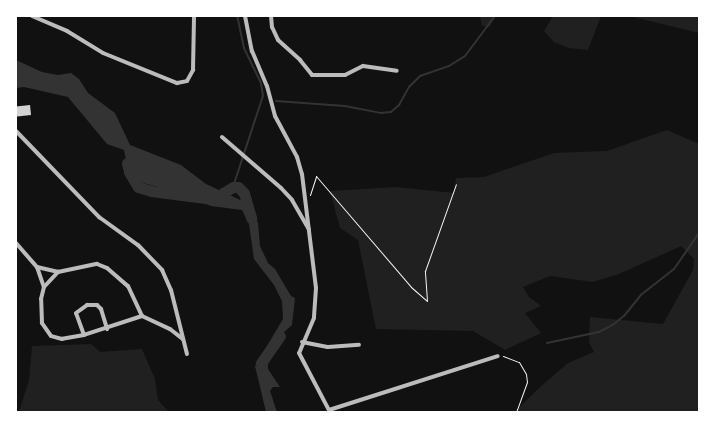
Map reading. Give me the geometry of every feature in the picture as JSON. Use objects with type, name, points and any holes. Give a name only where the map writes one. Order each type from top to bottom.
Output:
[{"type":"street","points":[[32,16],[67,31],[108,55],[177,83],[187,80],[193,70],[194,16]]},
{"type":"street","points":[[245,16],[252,51],[267,86],[275,116],[300,164],[311,233],[315,310],[299,352],[300,359],[329,411],[498,356]]},
{"type":"street","points":[[271,16],[272,28],[278,40],[300,60],[312,75],[346,75],[363,66],[397,71]]},
{"type":"street","points":[[16,131],[99,217],[138,245],[162,270],[171,290],[187,354]]},
{"type":"street","points":[[222,137],[240,151],[292,200],[311,233]]},
{"type":"street","points":[[16,243],[38,267],[44,287],[40,311],[46,331],[56,338],[84,335],[107,329],[142,316]]},
{"type":"street","points":[[38,267],[58,272],[96,264],[107,268],[128,286],[142,316],[170,329],[183,339]]},
{"type":"street","points":[[44,287],[58,272]]},
{"type":"street","points":[[84,335],[76,314],[87,305],[97,305],[101,309],[107,329]]},
{"type":"street","points":[[302,342],[328,347],[359,345]]},
{"type":"path","points":[[306,200],[311,194],[316,176],[411,287],[427,301],[425,271],[456,184]]},
{"type":"path","points":[[498,356],[506,356],[519,362],[526,374],[527,382],[516,412]]},
{"type":"shaded area","points":[[480,16],[496,16],[489,27],[482,26]]},
{"type":"shaded area","points":[[553,16],[601,16],[588,50],[569,48],[554,42],[544,31]]},
{"type":"shaded area","points":[[629,16],[699,16],[699,33]]},
{"type":"shaded area","points":[[16,60],[42,72],[58,75],[71,73],[79,79],[88,93],[115,113],[130,145],[181,165],[206,184],[251,205],[258,223],[260,246],[268,263],[275,269],[291,296],[295,298],[292,325],[283,333],[279,342],[271,348],[266,360],[268,369],[280,387],[273,387],[270,391],[277,412],[266,412],[255,366],[283,319],[282,301],[274,285],[254,259],[249,224],[242,210],[211,206],[174,191],[139,182],[129,176],[124,150],[107,144],[68,97],[24,87],[16,88]]},
{"type":"shaded area","points":[[667,130],[699,144],[699,412],[515,412],[540,387],[568,363],[594,352],[589,342],[590,317],[663,324],[693,270],[694,259],[681,246],[619,274],[593,282],[550,276],[523,287],[529,297],[541,306],[525,313],[541,333],[505,350],[473,331],[376,329],[358,240],[340,228],[330,191],[396,187],[454,193],[456,178],[484,177],[554,153],[607,151]]},
{"type":"shaded area","points":[[91,344],[100,352],[142,349],[155,379],[158,400],[169,412],[19,412],[29,380],[32,346]]},
{"type":"building","points":[[30,105],[31,115],[17,116],[16,106]]},
{"type":"waterway","points":[[233,187],[263,96],[261,83],[244,48],[237,16]]},
{"type":"waterway","points":[[276,101],[345,106],[380,113],[391,112],[399,105],[409,87],[420,76],[449,66],[465,56],[495,16]]},
{"type":"waterway","points":[[127,163],[129,172],[138,187],[151,191],[213,199],[233,187],[238,187],[244,193],[251,218]]},
{"type":"waterway","points":[[547,343],[599,332],[614,324],[624,316],[642,294],[674,269],[699,233]]},
{"type":"waterway","points":[[262,366],[261,363],[280,336]]}]
